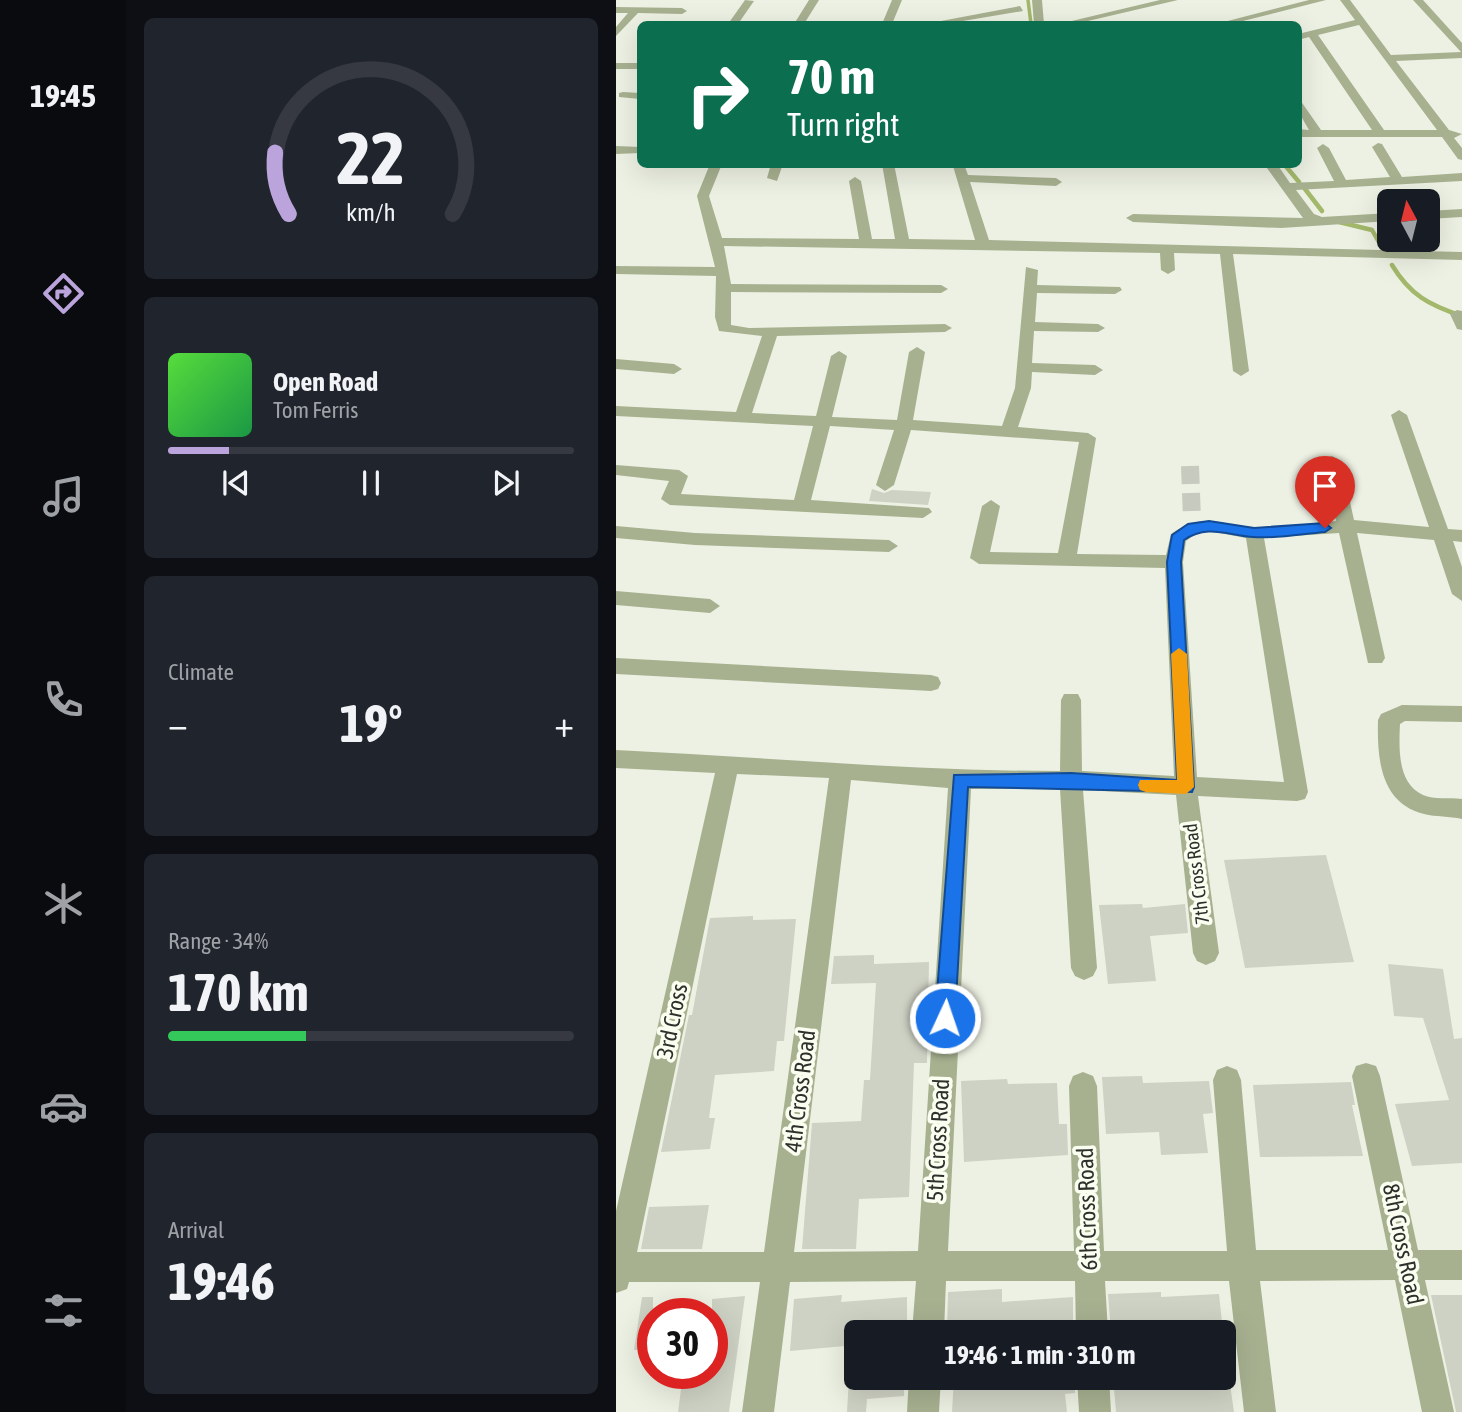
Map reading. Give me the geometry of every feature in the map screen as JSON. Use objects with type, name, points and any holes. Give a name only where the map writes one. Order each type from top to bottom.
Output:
[{"type":"street","points":[[801,21],[814,0]]},
{"type":"street","points":[[888,21],[897,0]]},
{"type":"street","points":[[1037,0],[1039,21]]},
{"type":"street","points":[[1106,0],[1103,19],[1173,0]]},
{"type":"street","points":[[1234,21],[1321,0]]},
{"type":"street","points":[[1345,0],[1462,156]]},
{"type":"street","points":[[1418,0],[1462,49]]},
{"type":"street","points":[[735,21],[749,1]]},
{"type":"street","points":[[616,10],[685,7],[674,21]]},
{"type":"street","points":[[948,21],[1020,9]]},
{"type":"street","points":[[619,38],[636,10]]},
{"type":"street","points":[[1302,36],[1362,22]]},
{"type":"street","points":[[1312,34],[1381,134]]},
{"type":"street","points":[[1389,58],[1462,55]]},
{"type":"street","points":[[616,66],[637,66]]},
{"type":"street","points":[[623,95],[637,96]]},
{"type":"street","points":[[1302,107],[1317,133]]},
{"type":"street","points":[[1302,133],[1462,134]]},
{"type":"street","points":[[1378,147],[1398,181]]},
{"type":"street","points":[[1323,148],[1342,184]]},
{"type":"street","points":[[617,152],[637,150]]},
{"type":"street","points":[[714,168],[703,197],[719,242],[724,288],[724,328],[771,332],[945,328]]},
{"type":"street","points":[[773,178],[776,168]]},
{"type":"street","points":[[889,168],[903,244]]},
{"type":"street","points":[[1273,168],[1309,217],[1321,221]]},
{"type":"street","points":[[983,244],[960,171],[1056,182]]},
{"type":"street","points":[[1286,187],[1462,177]]},
{"type":"street","points":[[855,181],[866,243]]},
{"type":"street","points":[[1440,214],[1462,213]]},
{"type":"street","points":[[1133,218],[1281,224],[1377,218]]},
{"type":"street","points":[[719,242],[983,244],[1462,256]]},
{"type":"street","points":[[1167,249],[1168,270]]},
{"type":"street","points":[[1226,250],[1241,371]]},
{"type":"street","points":[[616,270],[701,273],[722,271]]},
{"type":"street","points":[[1009,431],[1023,388],[1031,270]]},
{"type":"street","points":[[724,288],[941,289]]},
{"type":"street","points":[[1030,289],[1115,290]]},
{"type":"street","points":[[1027,327],[1098,328]]},
{"type":"street","points":[[742,418],[771,332]]},
{"type":"street","points":[[885,485],[904,425],[917,352]]},
{"type":"street","points":[[802,507],[839,356]]},
{"type":"street","points":[[616,364],[674,369]]},
{"type":"street","points":[[1025,367],[1095,370]]},
{"type":"street","points":[[616,411],[1009,431],[1088,438],[1066,561]]},
{"type":"street","points":[[1399,415],[1452,535],[1462,594]]},
{"type":"street","points":[[1332,461],[1375,658]]},
{"type":"street","points":[[616,470],[679,476],[670,499],[923,512]]},
{"type":"street","points":[[991,506],[979,558],[1174,562]]},
{"type":"street","name":"7th Cross Road","points":[[1206,953],[1186,787],[1174,562],[1177,538],[1192,523],[1254,533],[1348,526],[1452,535]]},
{"type":"street","points":[[616,532],[695,539],[889,546]]},
{"type":"street","points":[[616,759],[841,770],[960,780],[1071,780],[1297,792],[1254,533]]},
{"type":"street","points":[[616,598],[710,606]]},
{"type":"street","points":[[616,666],[931,683]]},
{"type":"street","points":[[1071,700],[1071,780],[1084,968]]},
{"type":"street","points":[[1462,714],[1402,713],[1389,720],[1388,751],[1394,777],[1404,792],[1419,803],[1462,809]]},
{"type":"street","name":"3rd Cross","points":[[617,1270],[728,764]]},
{"type":"street","name":"4th Cross Road","points":[[758,1412],[841,770]]},
{"type":"street","name":"5th Cross Road","points":[[929,1320],[960,780]]},
{"type":"street","name":"8th Cross Road","points":[[1366,1076],[1438,1412]]},
{"type":"street","points":[[1227,1080],[1243,1268],[1260,1412]]},
{"type":"street","name":"6th Cross Road","points":[[1083,1086],[1091,1320]]},
{"type":"street","points":[[617,1270],[931,1266],[1243,1268],[1462,1265]]},
{"type":"street","points":[[923,1412],[924,1390]]},
{"type":"street","points":[[1094,1390],[1095,1412]]},
{"type":"building","points":[[872,489],[884,493],[892,490],[931,492],[928,505],[869,501]]},
{"type":"building","points":[[1326,855],[1354,962],[1245,968],[1224,860]]},
{"type":"building","points":[[1142,904],[1143,908],[1185,904],[1188,933],[1150,936],[1156,981],[1108,984],[1099,905]]},
{"type":"building","points":[[753,916],[753,920],[796,919],[784,1041],[777,1041],[774,1071],[715,1075],[709,1118],[715,1118],[710,1149],[661,1152],[689,1015],[692,1015],[710,918]]},
{"type":"building","points":[[874,955],[874,964],[929,962],[927,1063],[914,1063],[909,1197],[859,1199],[856,1249],[802,1249],[812,1123],[861,1121],[864,1080],[870,1080],[876,983],[831,984],[834,956]]},
{"type":"building","points":[[1388,964],[1443,969],[1454,1039],[1462,1038],[1462,1163],[1412,1166],[1395,1104],[1449,1100],[1423,1018],[1394,1016]]},
{"type":"building","points":[[1142,1076],[1143,1083],[1209,1081],[1213,1113],[1203,1114],[1208,1153],[1161,1155],[1159,1132],[1106,1134],[1102,1077]]},
{"type":"building","points":[[1007,1079],[1008,1084],[1057,1083],[1059,1124],[1067,1124],[1068,1155],[964,1162],[961,1081]]},
{"type":"building","points":[[1351,1082],[1355,1105],[1352,1105],[1363,1156],[1260,1157],[1253,1085]]},
{"type":"building","points":[[709,1205],[702,1249],[641,1249],[649,1207]]},
{"type":"building","points":[[1002,1289],[1002,1302],[1073,1297],[1073,1320],[947,1320],[948,1292]]},
{"type":"building","points":[[1161,1292],[1161,1297],[1219,1294],[1222,1320],[1110,1320],[1108,1294]]},
{"type":"building","points":[[842,1295],[841,1302],[907,1297],[907,1320],[844,1320],[844,1346],[790,1351],[794,1299]]},
{"type":"building","points":[[1431,1295],[1462,1295],[1462,1412],[1456,1412]]},
{"type":"building","points":[[745,1296],[729,1412],[678,1412],[681,1389],[728,1389],[728,1298],[723,1298]]},
{"type":"building","points":[[848,1390],[904,1390],[904,1396],[867,1399],[866,1412],[847,1412]]},
{"type":"building","points":[[953,1390],[1075,1390],[1075,1393],[1065,1394],[1067,1412],[952,1412]]},
{"type":"building","points":[[1114,1390],[1231,1390],[1234,1412],[1116,1412]]},
{"type":"waterway","points":[[1028,0],[1031,21]]},
{"type":"waterway","points":[[1287,168],[1299,182]]},
{"type":"waterway","points":[[1305,189],[1322,211]]},
{"type":"waterway","points":[[1339,222],[1372,230],[1377,239]]},
{"type":"waterway","points":[[1392,265],[1421,298],[1462,316]]},
{"type":"tunnel","points":[[1190,466],[1192,519]]},
{"type":"slow traffic","points":[[1146,785],[1186,787],[1179,654]]},
{"type":"route","points":[[945,1018],[960,780],[1071,780],[1186,787],[1174,562],[1177,538],[1193,527],[1209,525],[1254,533],[1325,528]]}]
